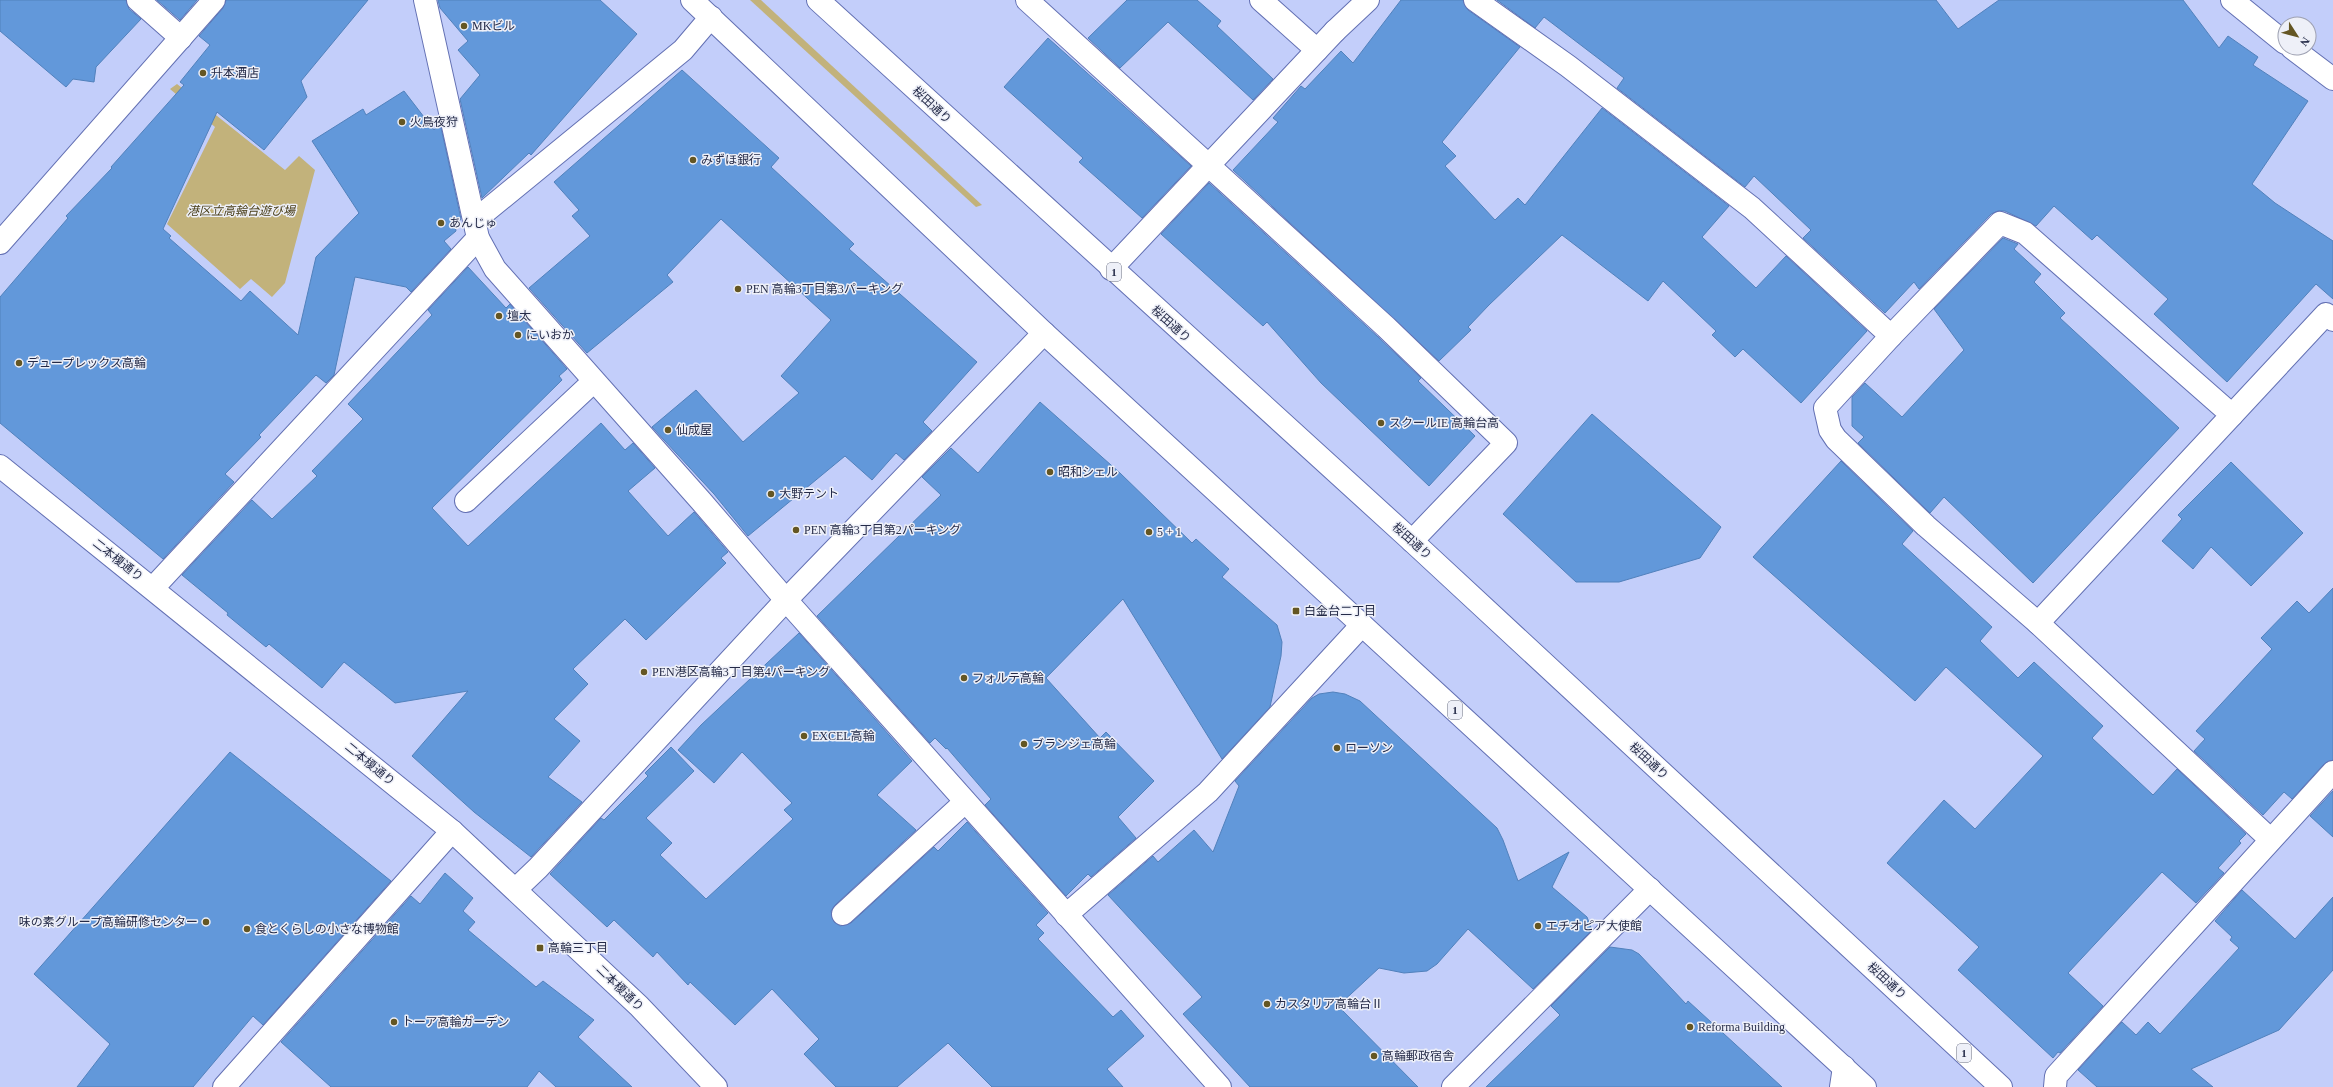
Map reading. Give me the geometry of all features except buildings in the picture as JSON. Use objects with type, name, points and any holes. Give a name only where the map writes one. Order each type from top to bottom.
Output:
[{"type":"main road","points":[[138,0],[181,38]]},
{"type":"main road","points":[[0,243],[214,0]]},
{"type":"main road","points":[[425,0],[476,229],[495,269],[965,802],[1220,1087]]},
{"type":"main road","name":"1","points":[[692,0],[1044,333],[1650,889],[1842,1077],[1865,1087]]},
{"type":"main road","name":"桜田通り","points":[[818,0],[1111,269],[1412,541],[2001,1087]]},
{"type":"main road","points":[[1027,0],[1207,166],[1386,327],[1506,443],[1412,541]]},
{"type":"main road","points":[[1260,0],[1317,50]]},
{"type":"main road","points":[[1111,269],[1335,31],[1368,0]]},
{"type":"main road","points":[[1475,0],[1568,66],[1752,208],[1891,336]]},
{"type":"main road","points":[[2232,0],[2277,37]]},
{"type":"main road","points":[[153,588],[476,229],[682,50],[711,18]]},
{"type":"main road","points":[[2303,56],[2333,79]]},
{"type":"main road","points":[[2232,415],[2025,233],[2000,223],[1891,336],[1825,408],[1830,430],[1836,439],[1926,526],[2038,623],[2270,839]]},
{"type":"main road","points":[[2038,623],[2326,314],[2333,320]]},
{"type":"main road","points":[[516,889],[538,868],[786,600],[1044,333]]},
{"type":"main road","points":[[466,501],[594,382]]},
{"type":"main road","name":"二本榎通り","points":[[0,466],[153,588],[452,831],[516,889],[639,1006],[716,1087]]},
{"type":"main road","points":[[1066,915],[1208,792],[1362,625]]},
{"type":"main road","points":[[2055,1087],[2056,1076],[2270,839],[2333,772]]},
{"type":"main road","points":[[843,914],[965,802]]},
{"type":"main road","points":[[224,1087],[452,831]]},
{"type":"main road","points":[[1453,1087],[1650,889]]},
{"type":"green space","points":[[750,0],[761,0],[982,205],[976,207]]},
{"type":"green space","name":"港区立高輪台遊び場","points":[[177,84],[285,170],[299,156],[315,170],[285,283],[272,297],[251,279],[240,289],[167,224],[215,127],[170,89]]},
{"type":"place","name":"MKビル","points":[[464,26]]},
{"type":"place","name":"升本酒店","points":[[203,73]]},
{"type":"place","name":"火鳥夜狩","points":[[402,122]]},
{"type":"place","name":"みずほ銀行","points":[[693,160]]},
{"type":"place","name":"あんじゅ","points":[[441,223]]},
{"type":"place","name":"PEN 高輪3丁目第3パーキング","points":[[738,289]]},
{"type":"place","name":"壇太","points":[[499,316]]},
{"type":"place","name":"にいおか","points":[[518,335]]},
{"type":"place","name":"デュープレックス高輪","points":[[19,363]]},
{"type":"place","name":"スクールIE 高輪台高","points":[[1381,423]]},
{"type":"place","name":"仙成屋","points":[[668,430]]},
{"type":"place","name":"昭和シェル","points":[[1050,472]]},
{"type":"place","name":"大野テント","points":[[771,494]]},
{"type":"place","name":"PEN 高輪3丁目第2パーキング","points":[[796,530]]},
{"type":"place","name":"5 + 1","points":[[1149,532]]},
{"type":"place","name":"白金台二丁目","points":[[1296,611]]},
{"type":"place","name":"PEN港区高輪3丁目第4パーキング","points":[[644,672]]},
{"type":"place","name":"フォルテ高輪","points":[[964,678]]},
{"type":"place","name":"EXCEL高輪","points":[[804,736]]},
{"type":"place","name":"ブランジェ高輪","points":[[1024,744]]},
{"type":"place","name":"ローソン","points":[[1337,748]]},
{"type":"place","name":"味の素グループ高輪研修センター","points":[[206,922]]},
{"type":"place","name":"エチオピア大使館","points":[[1538,926]]},
{"type":"place","name":"食とくらしの小さな博物館","points":[[247,929]]},
{"type":"place","name":"高輪三丁目","points":[[540,948]]},
{"type":"place","name":"カスタリア高輪台Ⅱ","points":[[1267,1004]]},
{"type":"place","name":"トーア高輪ガーデン","points":[[394,1022]]},
{"type":"place","name":"Reforma Building","points":[[1690,1027]]},
{"type":"place","name":"高輪郵政宿舎","points":[[1374,1056]]}]
